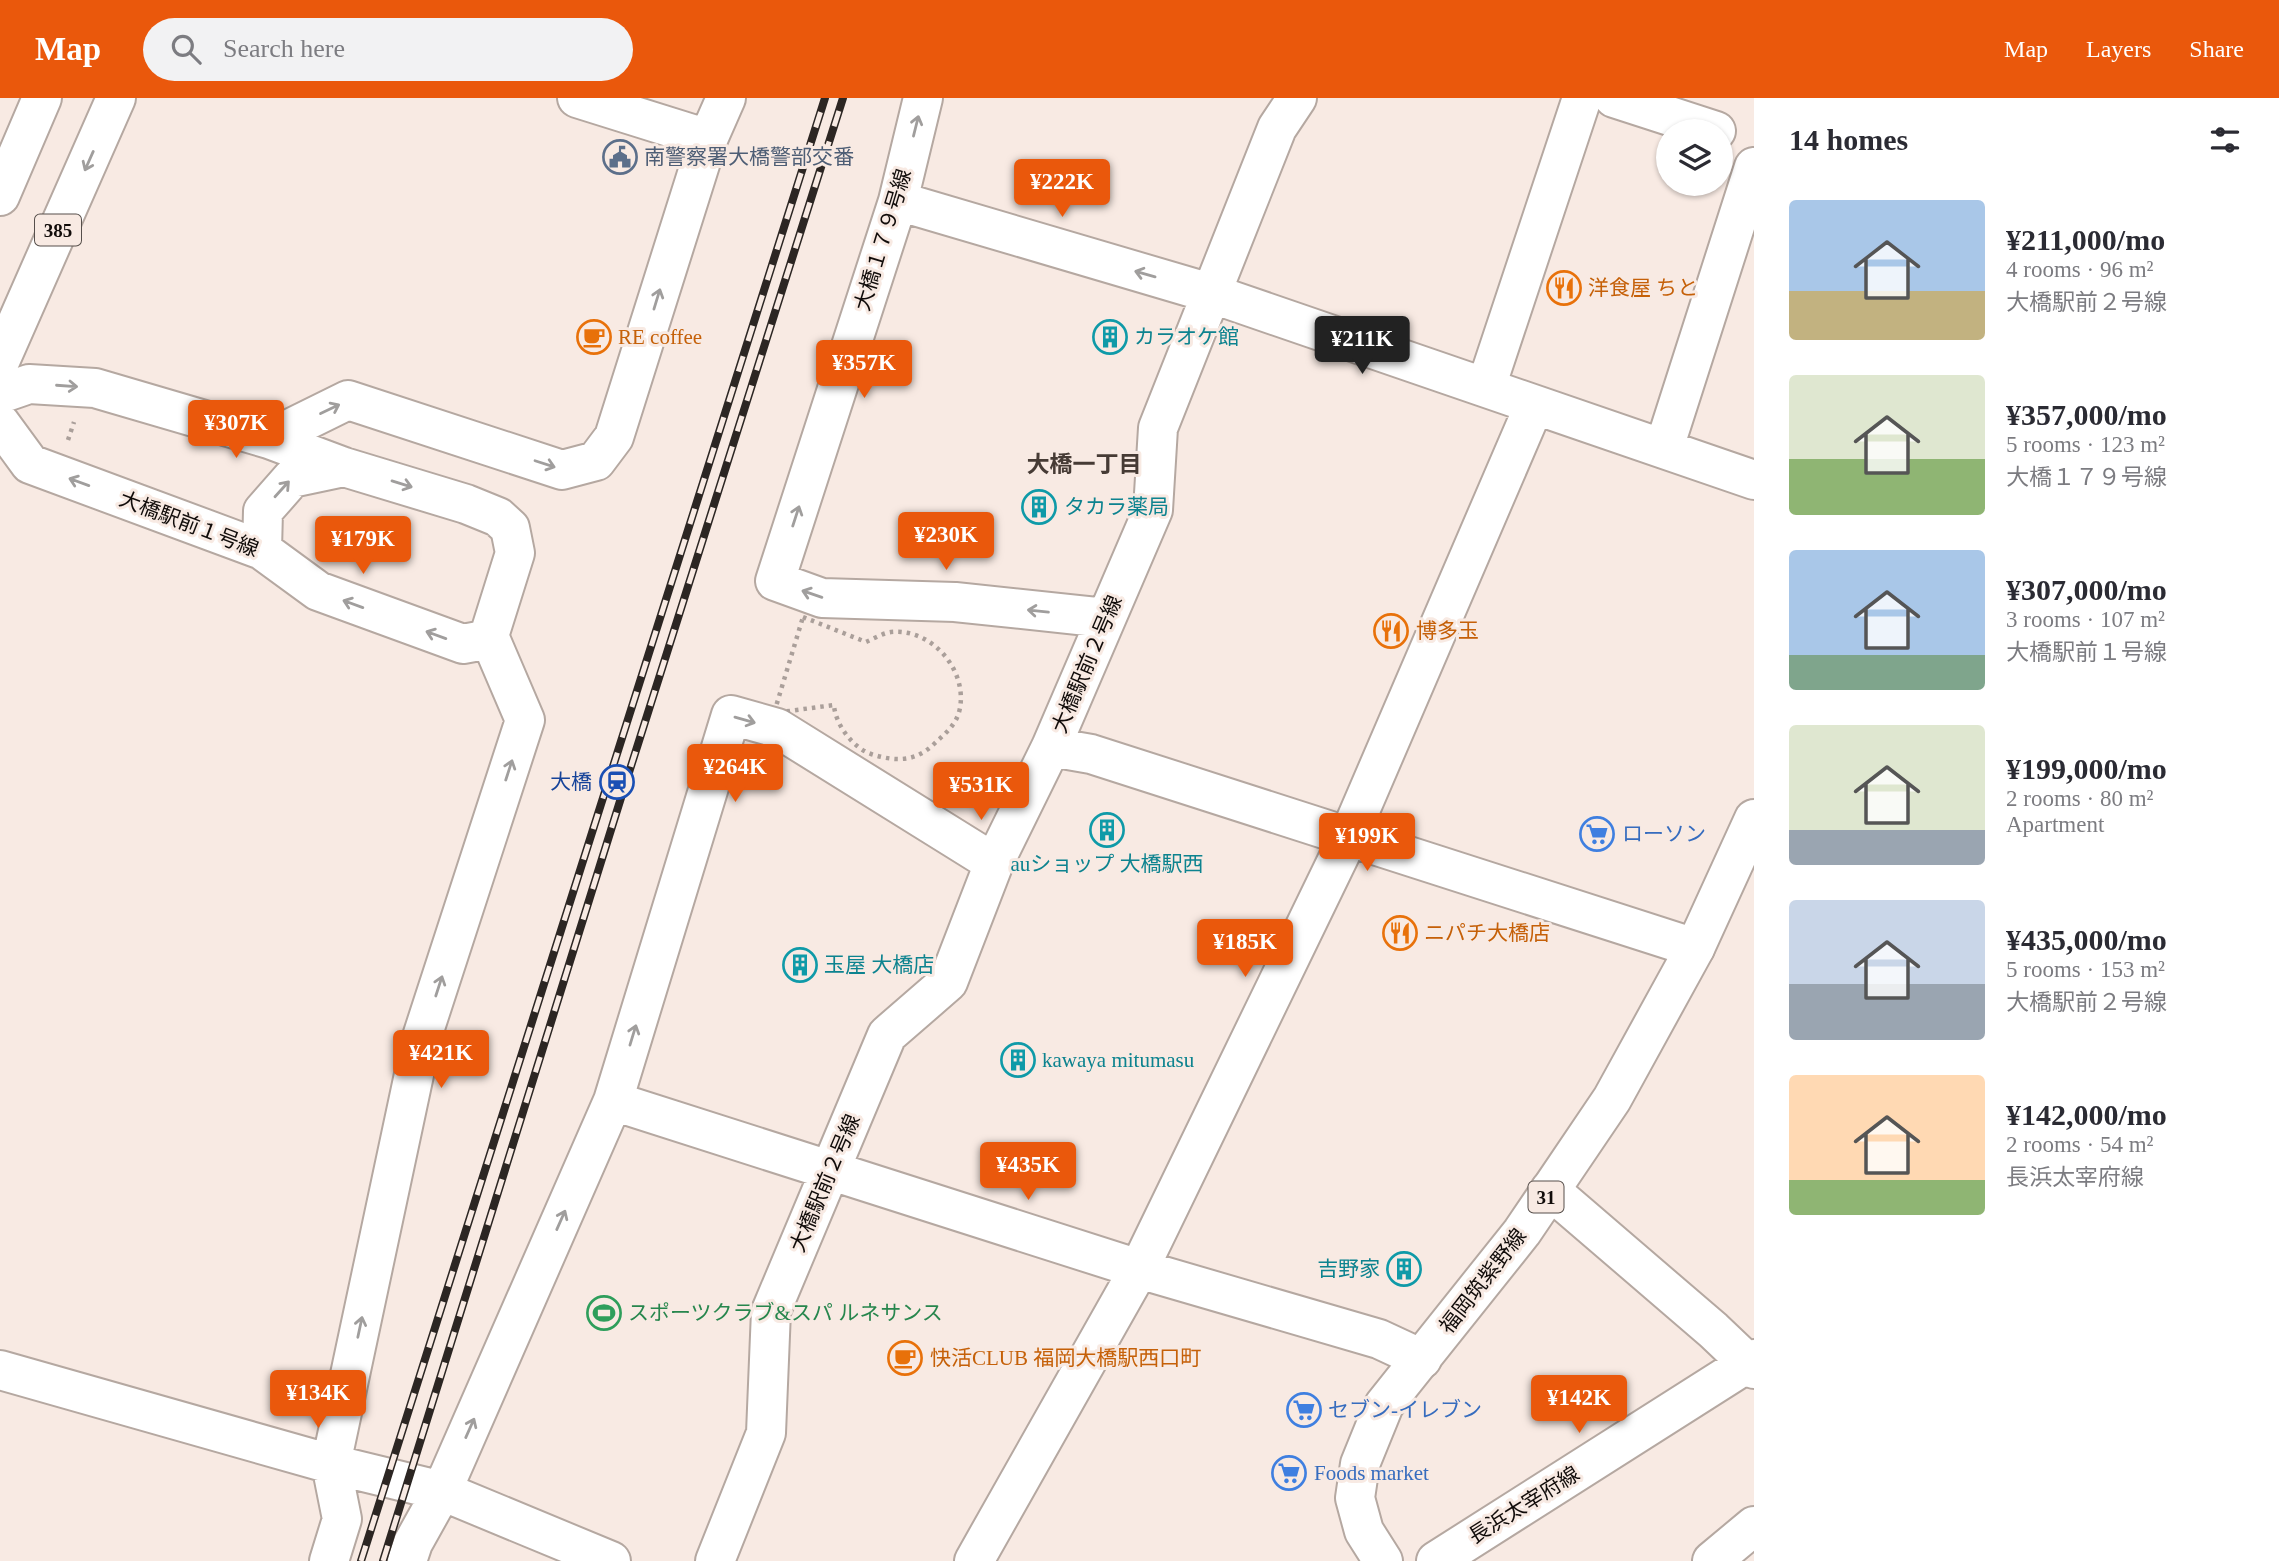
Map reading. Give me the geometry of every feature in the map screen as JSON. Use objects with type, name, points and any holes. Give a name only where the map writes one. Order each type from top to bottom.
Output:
[{"type":"main road","points":[[0,197],[42,98]]},
{"type":"main road","name":"385","points":[[0,361],[116,98]]},
{"type":"main road","points":[[577,98],[708,139]]},
{"type":"main road","points":[[269,439],[348,400],[562,470],[596,461],[614,437],[708,139],[726,98]]},
{"type":"main road","name":"大橋１７９号線","points":[[923,98],[898,201],[775,581],[822,598],[954,602],[1106,618]]},
{"type":"main road","name":"大橋駅前２号線","points":[[715,1561],[766,1433],[771,1311],[887,1035],[948,982],[994,863],[1051,747],[1153,510],[1158,428],[1277,128],[1297,98]]},
{"type":"main road","points":[[1486,387],[1581,98]]},
{"type":"main road","points":[[1614,98],[1678,119]]},
{"type":"main road","points":[[1733,137],[1754,143]]},
{"type":"main road","points":[[1664,448],[1754,167]]},
{"type":"main road","points":[[898,201],[1210,293],[1754,480]]},
{"type":"main road","points":[[0,394],[29,384],[95,388],[269,439],[344,467],[467,504],[498,517],[510,528],[515,553],[489,636],[525,720],[422,1037],[331,1464],[342,1519],[329,1561]]},
{"type":"main road","points":[[974,1561],[1139,1269],[1349,836],[1534,405]]},
{"type":"main road","name":"大橋駅前１号線","points":[[0,423],[30,464],[262,550],[318,591],[463,645],[489,636]]},
{"type":"main road","points":[[262,550],[262,511],[292,478],[344,467]]},
{"type":"main road","points":[[407,1561],[413,1543],[442,1491],[613,1101],[731,715],[777,729],[994,863]]},
{"type":"main road","points":[[1051,747],[1091,754],[1695,948]]},
{"type":"main road","name":"福岡筑紫野線","points":[[1383,1561],[1364,1531],[1355,1499],[1360,1464],[1384,1405],[1522,1232],[1612,1099],[1695,948],[1754,819]]},
{"type":"main road","points":[[613,1101],[1139,1269],[1378,1339],[1422,1359]]},
{"type":"main road","points":[[1550,1190],[1752,1364]]},
{"type":"main road","name":"長浜太宰府線","points":[[1436,1561],[1752,1364]]},
{"type":"main road","points":[[0,1370],[331,1464],[442,1491],[611,1561]]},
{"type":"main road","points":[[1713,1561],[1754,1526]]},
{"type":"path","points":[[57,474],[84,387]]},
{"type":"path","points":[[803,617],[866,642],[890,632],[915,635],[928,640],[946,655],[958,678],[960,708],[953,726],[924,754],[915,757],[889,759],[865,752],[847,736],[835,713],[834,705],[774,713],[803,617]]},
{"type":"railway","points":[[361,1561],[825,98]]},
{"type":"railway","points":[[383,1561],[843,98]]},
{"type":"place","name":"南警察署大橋警部交番","points":[[620,157]]},
{"type":"place","name":"洋食屋 ちと","points":[[1564,288]]},
{"type":"place","name":"RE coffee","points":[[594,337]]},
{"type":"place","name":"カラオケ館","points":[[1110,337]]},
{"type":"place","name":"タカラ薬局","points":[[1039,507]]},
{"type":"place","name":"博多玉","points":[[1391,631]]},
{"type":"place","name":"大橋","points":[[617,782]]},
{"type":"place","name":"auショップ 大橋駅西","points":[[1107,830]]},
{"type":"place","name":"ローソン","points":[[1597,834]]},
{"type":"place","name":"ニパチ大橋店","points":[[1400,933]]},
{"type":"place","name":"玉屋 大橋店","points":[[800,965]]},
{"type":"place","name":"kawaya mitumasu","points":[[1018,1060]]},
{"type":"place","name":"吉野家","points":[[1404,1269]]},
{"type":"place","name":"スポーツクラブ&スパ ルネサンス","points":[[604,1313]]},
{"type":"place","name":"快活CLUB 福岡大橋駅西口町","points":[[905,1358]]},
{"type":"place","name":"セブン-イレブン","points":[[1304,1410]]},
{"type":"place","name":"Foods market","points":[[1289,1473]]},
{"type":"district","name":"大橋一丁目","points":[[1084,464]]}]
